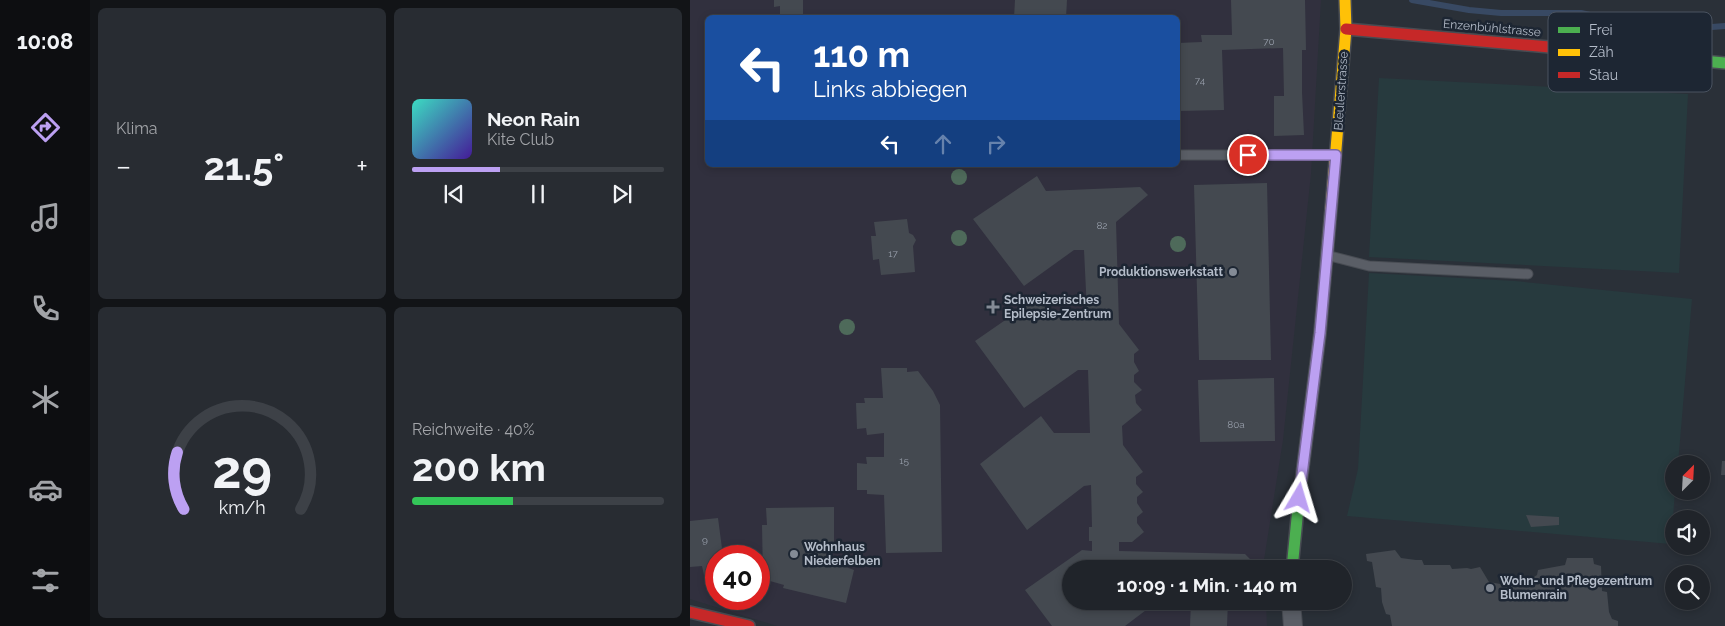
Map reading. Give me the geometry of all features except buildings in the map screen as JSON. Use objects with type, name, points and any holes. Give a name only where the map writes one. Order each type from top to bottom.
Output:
[{"type":"street","name":"Bleulerstrasse","points":[[1293,560],[1320,333],[1346,29],[1346,0]]},
{"type":"street","name":"Enzenbühlstrasse","points":[[1346,29],[1548,47]]},
{"type":"street","name":"Enzenbühlstrasse","points":[[1712,62],[1725,63]]},
{"type":"street","points":[[1291,610],[1293,626]]},
{"type":"street","points":[[690,612],[749,626]]},
{"type":"lane","points":[[1180,154],[1336,155]]},
{"type":"lane","points":[[1327,256],[1369,266],[1528,274]]},
{"type":"shaded area","name":"Schweizerisches Epilepsie-Zentrum","points":[[690,0],[1321,0],[1311,174],[1283,440],[1264,560],[1062,560],[1062,610],[1266,610],[1267,626],[777,626],[725,610],[770,610],[770,545],[705,545],[705,604],[690,599]]},
{"type":"green space","points":[[1379,78],[1548,87],[1548,92],[1688,94],[1679,273],[1369,257]]},
{"type":"green space","points":[[1369,273],[1515,281],[1692,299],[1679,455],[1665,455],[1665,500],[1674,500],[1674,510],[1665,510],[1665,543],[1347,516],[1358,469]]},
{"type":"waterway","points":[[1412,0],[1469,10],[1501,13],[1548,13]]},
{"type":"waterway","points":[[1712,27],[1725,26]]},
{"type":"traffic: fast","points":[[1712,62],[1725,63]]},
{"type":"traffic: fast","points":[[1293,560],[1320,333],[1331,209]]},
{"type":"traffic: slow","points":[[1331,209],[1346,29],[1345,0]]},
{"type":"traffic: jam","points":[[1346,29],[1548,47]]},
{"type":"traffic: jam","points":[[690,612],[749,626]]},
{"type":"place","name":"Produktionswerkstatt","points":[[1233,272]]},
{"type":"place","name":"Schweizerisches Epilepsie-Zentrum","points":[[993,307]]},
{"type":"place","name":"Wohnhaus Niederfelben","points":[[794,554]]},
{"type":"place","name":"Wohn- und Pflegezentrum Blumenrain","points":[[1490,588]]},
{"type":"route","points":[[1248,155],[1336,155],[1320,333],[1299,498]]}]
